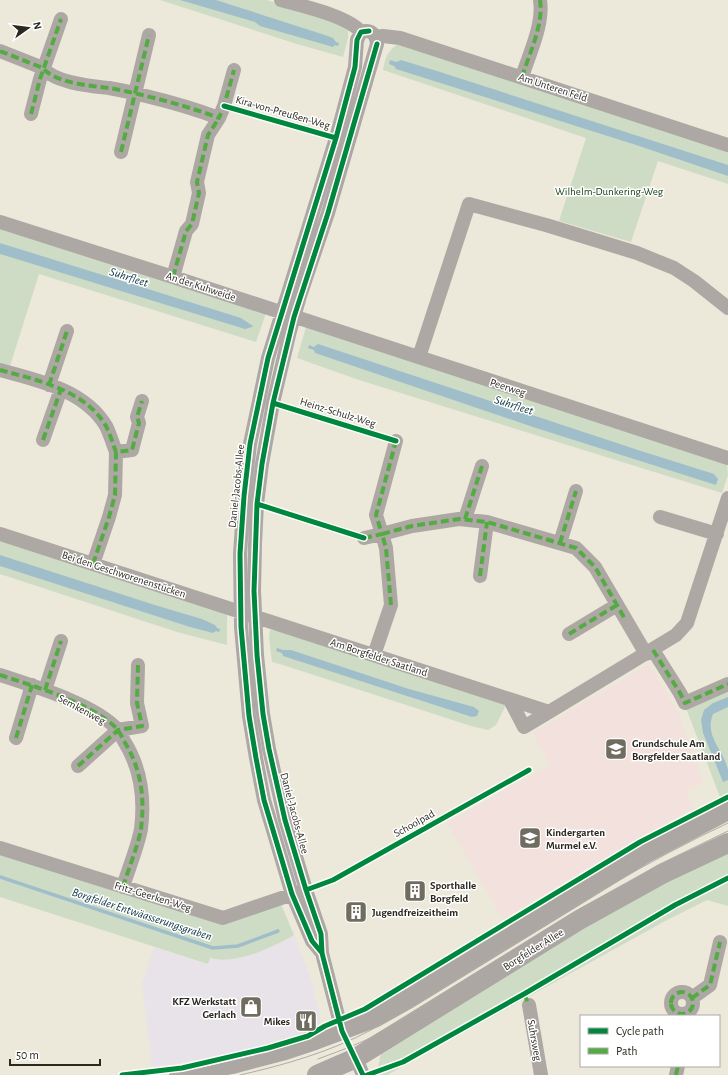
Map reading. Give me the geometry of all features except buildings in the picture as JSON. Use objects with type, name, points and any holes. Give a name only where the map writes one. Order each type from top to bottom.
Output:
[{"type":"main road","name":"Borgfelder Allee","points":[[179,1075],[232,1064],[285,1050],[342,1031],[374,1018],[408,999],[644,854],[728,810]]},
{"type":"main road","name":"Borgfelder Allee","points":[[318,1075],[352,1068],[579,920],[662,874],[728,843]]},
{"type":"main road","points":[[342,1031],[352,1068]]},
{"type":"street","points":[[281,0],[343,20],[358,28],[361,32],[369,31],[374,34],[376,38]]},
{"type":"street","points":[[522,77],[540,23],[540,0]]},
{"type":"street","points":[[31,114],[43,68],[61,18]]},
{"type":"street","name":"Daniel-Jacobs-Allee","points":[[288,315],[355,67],[357,40],[361,32]]},
{"type":"street","points":[[122,152],[134,94],[149,35]]},
{"type":"street","name":"Am Unteren Feld","points":[[376,38],[383,36],[400,38],[728,145]]},
{"type":"street","name":"Daniel-Jacobs-Allee","points":[[342,1031],[322,953],[321,934],[285,820],[269,749],[240,554],[244,496],[250,444],[268,358],[288,315],[328,213],[377,44],[376,38]]},
{"type":"street","points":[[0,51],[43,68],[48,73],[78,84],[110,88],[195,109],[219,118]]},
{"type":"street","name":"Kira-von-Preußen-Weg","points":[[173,277],[186,231],[192,224],[199,193],[197,182],[208,135],[219,118],[224,106],[234,70]]},
{"type":"street","points":[[419,357],[469,204],[546,225],[638,253],[674,268],[694,281],[728,308]]},
{"type":"street","name":"An der Kuhweide","points":[[0,222],[288,315]]},
{"type":"street","name":"Peerweg","points":[[288,315],[728,458]]},
{"type":"street","points":[[43,440],[67,331]]},
{"type":"street","points":[[0,370],[55,387],[84,402],[106,426],[116,452],[115,495],[109,518],[93,564]]},
{"type":"street","points":[[116,452],[132,450],[139,423],[137,417],[142,401]]},
{"type":"street","points":[[374,655],[391,605],[386,548],[376,515],[396,441]]},
{"type":"street","points":[[465,519],[482,466]]},
{"type":"street","points":[[560,543],[576,491]]},
{"type":"street","points":[[510,700],[524,727],[676,635],[686,624],[728,498]]},
{"type":"street","points":[[660,517],[717,534]]},
{"type":"street","points":[[364,538],[420,525],[465,519],[487,522],[576,548],[595,567],[617,605],[649,652],[680,693],[685,703],[728,684]]},
{"type":"street","points":[[480,576],[487,522]]},
{"type":"street","name":"Bei den Geschworenenstücken","points":[[0,534],[248,615]]},
{"type":"street","points":[[569,634],[617,605]]},
{"type":"street","name":"Daniel-Jacobs-Allee","points":[[248,615],[248,709],[264,800],[292,894],[312,941],[322,953]]},
{"type":"street","name":"Am Borgfelder Saatland","points":[[248,615],[549,712]]},
{"type":"street","name":"Semkenweg","points":[[16,738],[61,641]]},
{"type":"street","name":"Semkenweg","points":[[78,766],[118,730],[142,726],[137,703],[138,665]]},
{"type":"street","name":"Semkenweg","points":[[0,675],[76,703],[101,716],[118,730],[132,753],[140,777],[143,807],[141,830],[123,887]]},
{"type":"street","name":"Fritz-Geerken-Weg","points":[[0,848],[223,918],[306,890]]},
{"type":"street","points":[[692,998],[710,985],[720,942]]},
{"type":"street","points":[[680,992],[686,993],[692,998],[693,1005],[686,1015],[679,1014],[674,1011],[672,1006],[671,1000],[674,995],[680,992]]},
{"type":"street","name":"Suhrsweg","points":[[529,1005],[541,1075]]},
{"type":"shaded area","points":[[649,664],[678,712],[703,783],[686,791],[694,808],[633,841],[503,919],[447,823],[550,765],[533,733]]},
{"type":"shaded area","points":[[294,935],[311,979],[321,1021],[313,1030],[250,1049],[213,1058],[152,1067],[142,985],[154,947],[208,964],[210,958],[219,960],[277,945]]},
{"type":"green space","points":[[160,0],[267,0],[344,25],[348,29],[348,38],[343,57],[297,44]]},
{"type":"green space","name":"Wilhelm-Dunkering-Weg","points":[[399,43],[728,150],[728,184],[658,161],[631,242],[559,221],[586,138],[383,70],[387,55],[391,49]]},
{"type":"green space","points":[[0,227],[266,313],[256,342],[39,274],[10,366],[0,363]]},
{"type":"green space","points":[[306,327],[727,464],[728,475],[722,493],[359,380],[297,358]]},
{"type":"green space","points":[[0,539],[227,612],[227,645],[177,632],[0,574]]},
{"type":"green space","points":[[270,630],[281,631],[506,705],[496,725],[488,730],[471,726],[272,662],[269,637]]},
{"type":"green space","points":[[728,689],[728,793],[720,797],[686,708]]},
{"type":"green space","points":[[728,850],[728,906],[707,900],[667,920],[387,1075],[377,1075],[381,1051],[591,922]]},
{"type":"green space","points":[[0,852],[217,923],[281,904],[294,935],[253,954],[231,959],[220,960],[210,958],[208,964],[0,897]]},
{"type":"water","points":[[180,0],[216,0],[328,36],[339,43],[338,46],[335,45],[333,47],[260,26],[255,22]]},
{"type":"water","points":[[390,60],[396,62],[401,60],[437,71],[728,165],[728,176],[636,145],[396,69],[394,66],[389,64]]},
{"type":"water","points":[[0,243],[241,318],[253,326],[245,329],[0,254]]},
{"type":"water","points":[[318,344],[714,474],[718,479],[716,485],[536,428],[315,353],[314,350],[308,348],[309,345],[314,347]]},
{"type":"water","points":[[0,555],[202,619],[215,625],[220,629],[219,632],[216,631],[213,633],[190,627],[0,566]]},
{"type":"water","points":[[277,648],[291,650],[409,689],[474,707],[479,711],[477,716],[472,717],[283,656],[282,653],[276,651]]},
{"type":"water","points":[[728,697],[728,707],[713,714],[711,722],[713,737],[723,756],[728,770],[728,780],[723,782],[703,733],[701,720],[704,710],[713,703]]},
{"type":"waterway","name":"Borgfelder Entwäasserungsgraben","points":[[0,877],[213,948],[238,946],[278,931]]},
{"type":"tram line","points":[[240,1075],[307,1057],[339,1045],[387,1022],[524,937],[639,869],[728,823]]},
{"type":"tram line","points":[[553,927],[658,865],[728,831]]},
{"type":"tram line","points":[[318,1059],[368,1039],[439,997]]},
{"type":"marked path","points":[[522,77],[538,29],[541,9],[540,0]]},
{"type":"marked path","points":[[31,114],[40,79],[61,19]]},
{"type":"marked path","points":[[121,152],[149,35]]},
{"type":"marked path","points":[[0,51],[43,68],[49,73],[64,80],[83,85],[114,89],[141,95],[183,106],[219,118],[234,70]]},
{"type":"marked path","points":[[173,277],[186,231],[192,224],[199,193],[197,182],[208,135],[219,118]]},
{"type":"marked path","points":[[49,385],[67,331]]},
{"type":"marked path","points":[[0,370],[59,388],[86,403],[106,426],[116,452]]},
{"type":"marked path","points":[[43,440],[61,389]]},
{"type":"marked path","points":[[93,564],[115,495],[116,452],[132,450],[139,423],[137,417],[142,401]]},
{"type":"marked path","points":[[364,538],[382,534],[376,515],[396,441]]},
{"type":"marked path","points":[[465,519],[482,466]]},
{"type":"marked path","points":[[560,543],[576,491]]},
{"type":"marked path","points":[[391,605],[386,548],[382,534],[412,526],[459,519],[487,522],[576,548],[595,567],[625,619]]},
{"type":"marked path","points":[[480,576],[487,522]]},
{"type":"marked path","points":[[569,634],[617,605]]},
{"type":"marked path","points":[[45,690],[61,641]]},
{"type":"marked path","points":[[653,650],[685,703],[728,684]]},
{"type":"marked path","points":[[78,766],[118,730],[142,726],[137,703],[138,665]]},
{"type":"marked path","points":[[0,675],[46,690],[79,704],[108,721],[120,732],[130,751],[138,772],[142,794],[140,836],[123,887]]},
{"type":"marked path","points":[[16,738],[32,685]]},
{"type":"marked path","points":[[692,998],[710,985],[720,942]]},
{"type":"marked path","points":[[682,992],[690,995],[693,1003],[690,1011],[682,1014],[674,1011],[671,1003],[674,995],[682,992]]},
{"type":"marked path","points":[[524,994],[529,1005]]},
{"type":"marked path","points":[[676,1075],[678,1067]]},
{"type":"cycle path","points":[[322,953],[312,941],[292,894],[264,800],[249,716],[241,627],[240,554],[244,496],[250,444],[268,358],[336,138],[355,67],[357,40],[361,32],[369,31]]},
{"type":"cycle path","points":[[363,1075],[342,1031],[322,953],[321,934],[285,820],[269,749],[263,714],[257,655],[254,591],[257,504],[262,464],[273,403],[294,317],[328,213],[377,44]]},
{"type":"cycle path","points":[[224,106],[336,138]]},
{"type":"cycle path","name":"Heinz-Schulz-Weg","points":[[273,403],[396,441]]},
{"type":"cycle path","points":[[257,504],[364,538]]},
{"type":"cycle path","name":"Schoolpad","points":[[306,890],[333,880],[529,770]]},
{"type":"cycle path","points":[[122,1075],[182,1068],[268,1048],[308,1036],[325,1026],[365,1009],[640,842],[728,797]]},
{"type":"cycle path","points":[[367,1075],[403,1062],[524,994],[675,905],[728,878]]},
{"type":"place","name":"Grundschule Am Borgfelder Saatland","points":[[616,749]]},
{"type":"place","name":"Kindergarten Murmel e.V.","points":[[530,838]]},
{"type":"place","name":"Sporthalle Borgfeld","points":[[415,891]]},
{"type":"place","name":"Jugendfreizeitheim","points":[[356,912]]},
{"type":"place","name":"KFZ Werkstatt Gerlach","points":[[251,1007]]},
{"type":"place","name":"Mikes","points":[[306,1021]]},
{"type":"water label","name":"Suhrfleet","points":[[129,277]]},
{"type":"water label","name":"Suhrfleet","points":[[514,405]]}]
